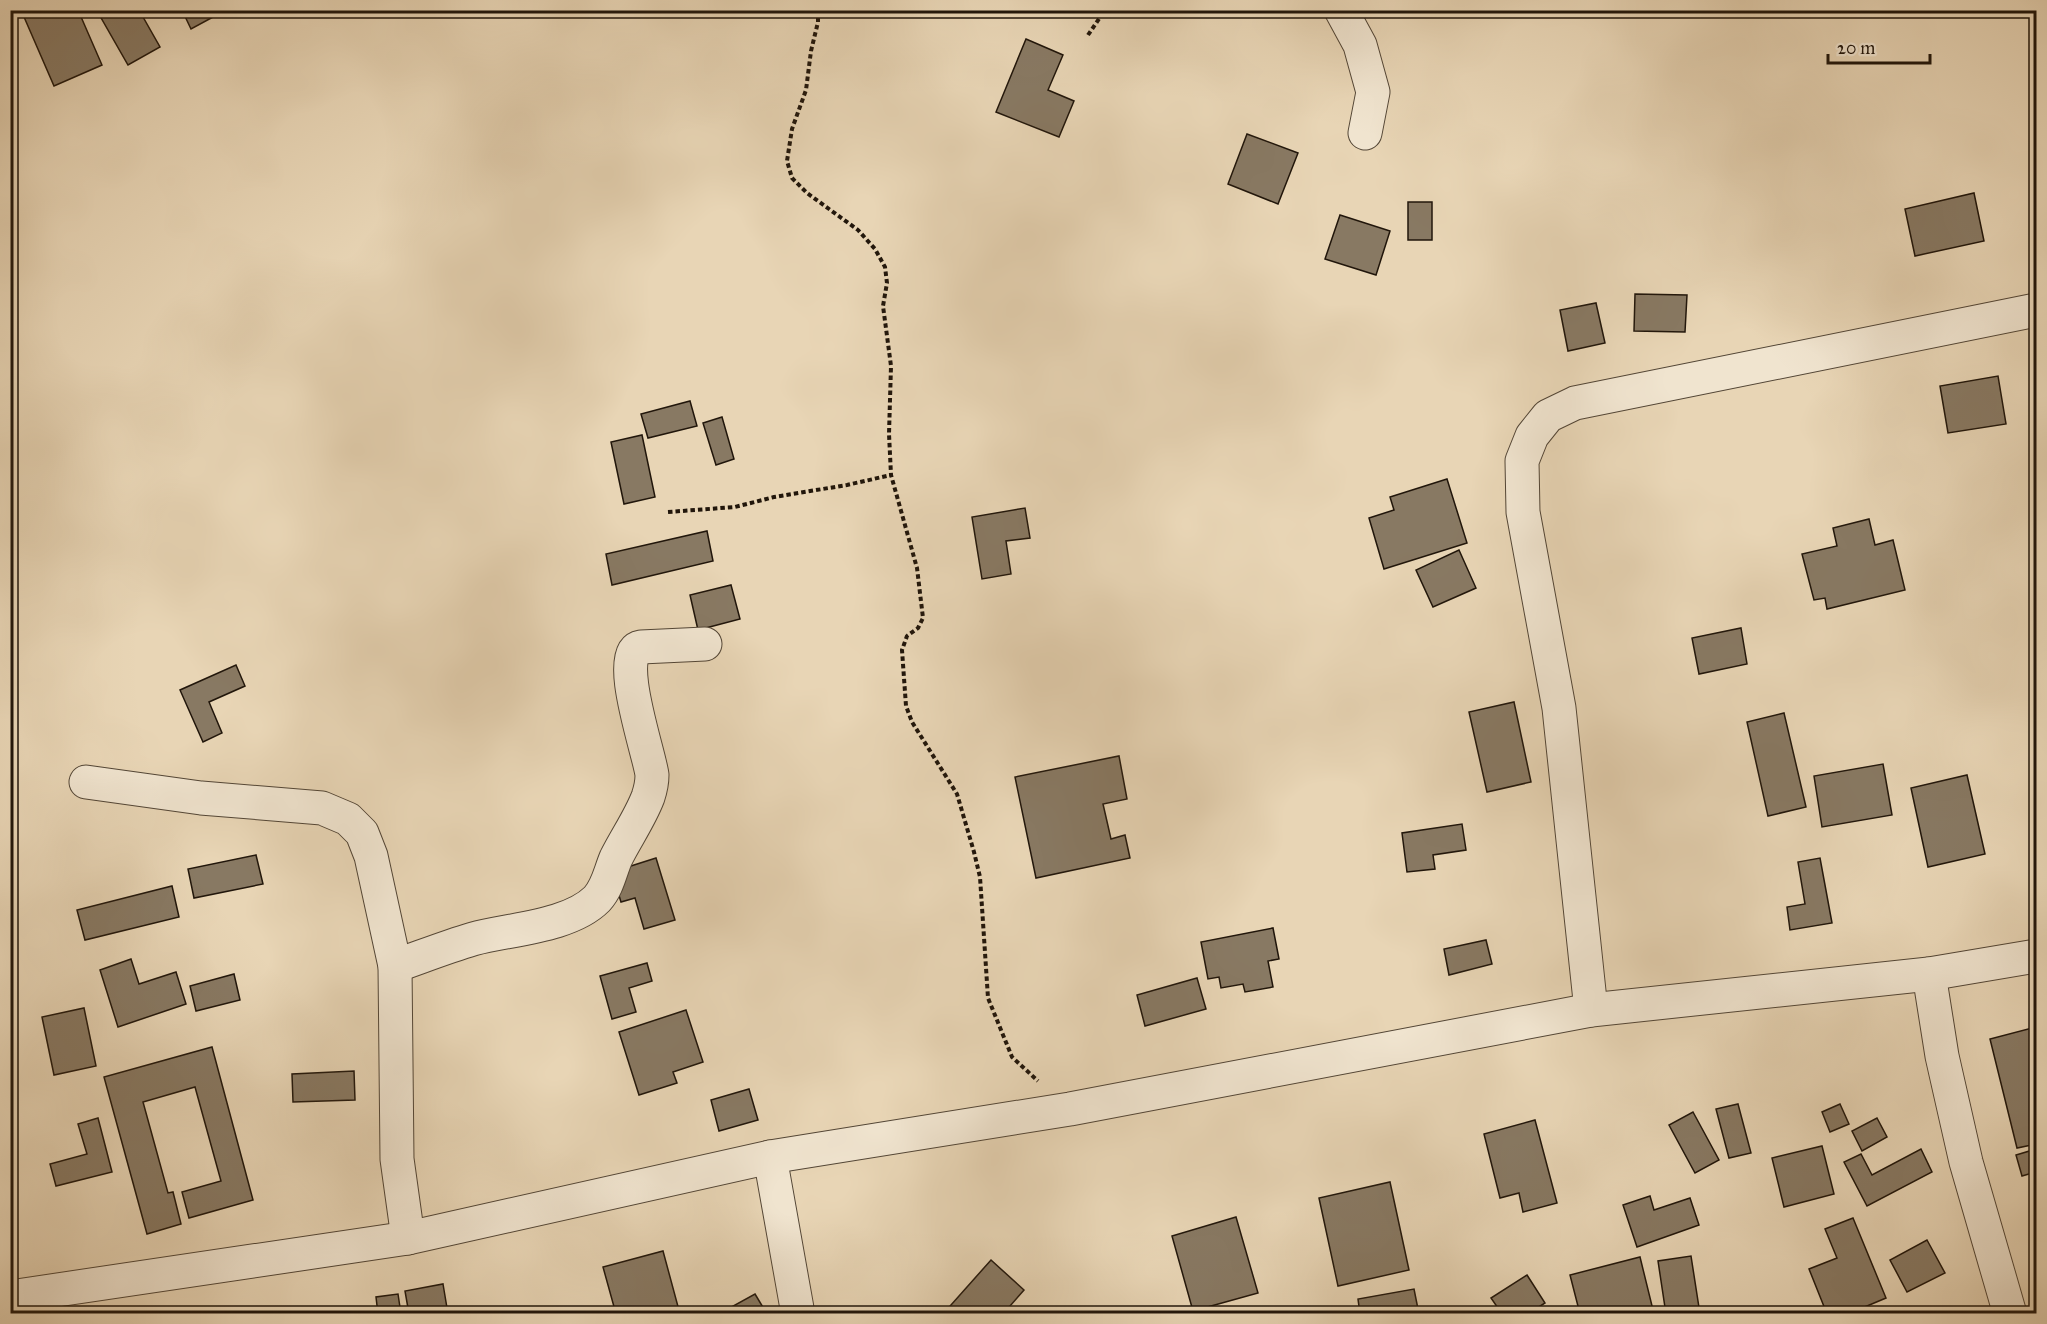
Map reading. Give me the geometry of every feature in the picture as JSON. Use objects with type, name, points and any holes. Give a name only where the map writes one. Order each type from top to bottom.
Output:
[{"type":"street","points":[[1341,10],[1360,45],[1373,92],[1365,133]]},
{"type":"street","points":[[1591,1010],[1559,708],[1523,512],[1522,461],[1532,436],[1548,416],[1575,403],[2037,310]]},
{"type":"street","points":[[395,966],[471,940],[555,920],[584,909],[596,899],[606,886],[617,855],[647,799],[652,779],[633,692],[632,654],[641,646],[705,644]]},
{"type":"street","points":[[87,782],[201,798],[313,806],[341,815],[357,827],[368,846],[395,966],[397,1159],[408,1239]]},
{"type":"street","points":[[15,1302],[408,1239],[770,1157],[1070,1109],[1591,1010],[1929,974],[2037,956]]},
{"type":"street","points":[[1929,974],[1942,1056],[1966,1162],[2010,1314]]},
{"type":"street","points":[[770,1157],[798,1314]]},
{"type":"path","points":[[818,10],[806,90],[792,129],[787,161],[792,178],[807,193],[858,230],[875,249],[885,267],[887,283],[883,306],[891,366],[889,434],[891,475],[916,568],[923,618],[918,628],[908,636],[902,650],[906,706],[912,722],[957,794],[980,877],[988,998],[1012,1057],[1070,1109]]},
{"type":"path","points":[[1088,35],[1105,10]]},
{"type":"path","points":[[668,512],[735,507],[774,497],[891,475]]},
{"type":"building","points":[[21,10],[78,10],[102,65],[54,86]]},
{"type":"building","points":[[110,10],[139,10],[160,47],[128,65],[100,16]]},
{"type":"building","points":[[182,10],[226,10],[191,29]]},
{"type":"building","points":[[1026,39],[1063,55],[1048,90],[1074,101],[1059,137],[996,112]]},
{"type":"building","points":[[1247,134],[1298,153],[1278,204],[1228,184]]},
{"type":"building","points":[[1974,193],[1984,241],[1915,256],[1905,209]]},
{"type":"building","points":[[1408,202],[1432,202],[1432,240],[1408,240]]},
{"type":"building","points":[[1340,215],[1390,231],[1376,275],[1325,259]]},
{"type":"building","points":[[1635,294],[1687,295],[1685,332],[1634,331]]},
{"type":"building","points":[[1596,303],[1605,343],[1568,351],[1560,310]]},
{"type":"building","points":[[1998,376],[2006,424],[1948,433],[1940,386]]},
{"type":"building","points":[[690,401],[697,426],[648,438],[641,414]]},
{"type":"building","points":[[722,417],[734,459],[716,465],[703,423]]},
{"type":"building","points":[[642,435],[655,497],[624,504],[611,442]]},
{"type":"building","points":[[1447,479],[1467,543],[1384,569],[1369,518],[1394,510],[1390,497]]},
{"type":"building","points":[[1025,508],[1030,538],[1006,541],[1011,574],[982,579],[972,517]]},
{"type":"building","points":[[1869,519],[1875,545],[1893,540],[1905,590],[1827,609],[1825,598],[1814,600],[1802,554],[1837,546],[1833,528]]},
{"type":"building","points":[[707,531],[713,561],[612,585],[606,554]]},
{"type":"building","points":[[1459,550],[1476,588],[1433,607],[1416,570]]},
{"type":"building","points":[[731,585],[740,619],[698,630],[690,595]]},
{"type":"building","points":[[1741,628],[1747,664],[1699,674],[1692,638]]},
{"type":"building","points":[[236,665],[245,686],[209,702],[222,733],[203,742],[180,690]]},
{"type":"building","points":[[1514,702],[1531,782],[1487,792],[1469,712]]},
{"type":"building","points":[[1784,713],[1806,807],[1768,816],[1747,722]]},
{"type":"building","points":[[1119,756],[1127,799],[1103,804],[1111,839],[1125,835],[1130,858],[1036,878],[1015,777]]},
{"type":"building","points":[[1883,764],[1892,815],[1822,827],[1814,776]]},
{"type":"building","points":[[1967,775],[1985,854],[1928,867],[1911,788]]},
{"type":"building","points":[[1462,824],[1466,850],[1433,855],[1435,869],[1407,872],[1402,833]]},
{"type":"building","points":[[256,855],[263,884],[194,898],[188,869]]},
{"type":"building","points":[[656,858],[675,920],[644,929],[635,898],[621,902],[612,872]]},
{"type":"building","points":[[1820,858],[1832,923],[1790,930],[1787,907],[1805,904],[1798,862]]},
{"type":"building","points":[[172,886],[179,917],[85,940],[77,910]]},
{"type":"building","points":[[1273,928],[1279,959],[1268,961],[1273,987],[1245,992],[1243,984],[1221,988],[1219,977],[1208,979],[1201,942]]},
{"type":"building","points":[[1486,940],[1492,964],[1449,975],[1444,949]]},
{"type":"building","points":[[131,959],[139,984],[176,972],[186,1004],[118,1027],[100,970]]},
{"type":"building","points":[[647,963],[652,981],[629,988],[636,1012],[612,1019],[600,976]]},
{"type":"building","points":[[234,974],[240,1000],[196,1011],[190,986]]},
{"type":"building","points":[[1197,978],[1206,1009],[1145,1026],[1137,995]]},
{"type":"building","points":[[84,1008],[96,1066],[54,1075],[42,1017]]},
{"type":"building","points":[[686,1010],[703,1062],[673,1072],[677,1083],[639,1095],[619,1032]]},
{"type":"building","points":[[2036,1027],[2036,1101],[2034,1102],[2036,1144],[2017,1148],[1990,1039]]},
{"type":"building","points":[[212,1047],[253,1200],[189,1218],[182,1192],[221,1181],[195,1087],[143,1102],[168,1193],[173,1192],[181,1224],[147,1234],[104,1077]]},
{"type":"building","points":[[354,1071],[355,1100],[293,1102],[292,1074]]},
{"type":"building","points":[[749,1089],[758,1120],[719,1131],[711,1100]]},
{"type":"building","points":[[1738,1104],[1751,1153],[1729,1158],[1716,1109]]},
{"type":"building","points":[[1840,1104],[1849,1124],[1830,1132],[1822,1112]]},
{"type":"building","points":[[1693,1112],[1719,1160],[1695,1173],[1669,1125]]},
{"type":"building","points":[[98,1118],[112,1172],[56,1186],[50,1164],[87,1154],[78,1124]]},
{"type":"building","points":[[1877,1118],[1887,1137],[1862,1151],[1852,1131]]},
{"type":"building","points":[[1535,1120],[1557,1203],[1523,1212],[1519,1193],[1500,1198],[1484,1134]]},
{"type":"building","points":[[1822,1146],[1834,1194],[1784,1207],[1772,1158]]},
{"type":"building","points":[[1921,1149],[1932,1172],[1867,1206],[1844,1162],[1861,1154],[1872,1175]]},
{"type":"building","points":[[2036,1149],[2036,1172],[2022,1176],[2016,1155]]},
{"type":"building","points":[[1390,1182],[1409,1270],[1338,1286],[1319,1198]]},
{"type":"building","points":[[1650,1196],[1654,1210],[1690,1198],[1699,1225],[1637,1247],[1623,1205]]},
{"type":"building","points":[[1236,1217],[1258,1293],[1193,1311],[1172,1236]]},
{"type":"building","points":[[1853,1218],[1886,1298],[1848,1314],[1827,1314],[1809,1269],[1837,1258],[1825,1229]]},
{"type":"building","points":[[1927,1240],[1945,1273],[1907,1292],[1890,1260]]},
{"type":"building","points":[[663,1251],[680,1314],[616,1314],[603,1267]]},
{"type":"building","points":[[1691,1256],[1700,1314],[1666,1314],[1658,1261]]},
{"type":"building","points":[[1640,1257],[1654,1314],[1580,1314],[1570,1275]]},
{"type":"building","points":[[991,1260],[1024,1290],[1003,1314],[943,1314]]},
{"type":"building","points":[[1527,1275],[1545,1303],[1528,1314],[1502,1314],[1491,1298]]},
{"type":"building","points":[[443,1284],[448,1314],[409,1314],[405,1291]]},
{"type":"building","points":[[1414,1289],[1419,1314],[1360,1314],[1358,1299]]},
{"type":"building","points":[[398,1294],[401,1314],[378,1314],[376,1297]]},
{"type":"building","points":[[755,1294],[764,1309],[756,1314],[725,1314],[724,1311]]},
{"type":"building","points":[[1337,1308],[1338,1314],[1305,1314]]}]
